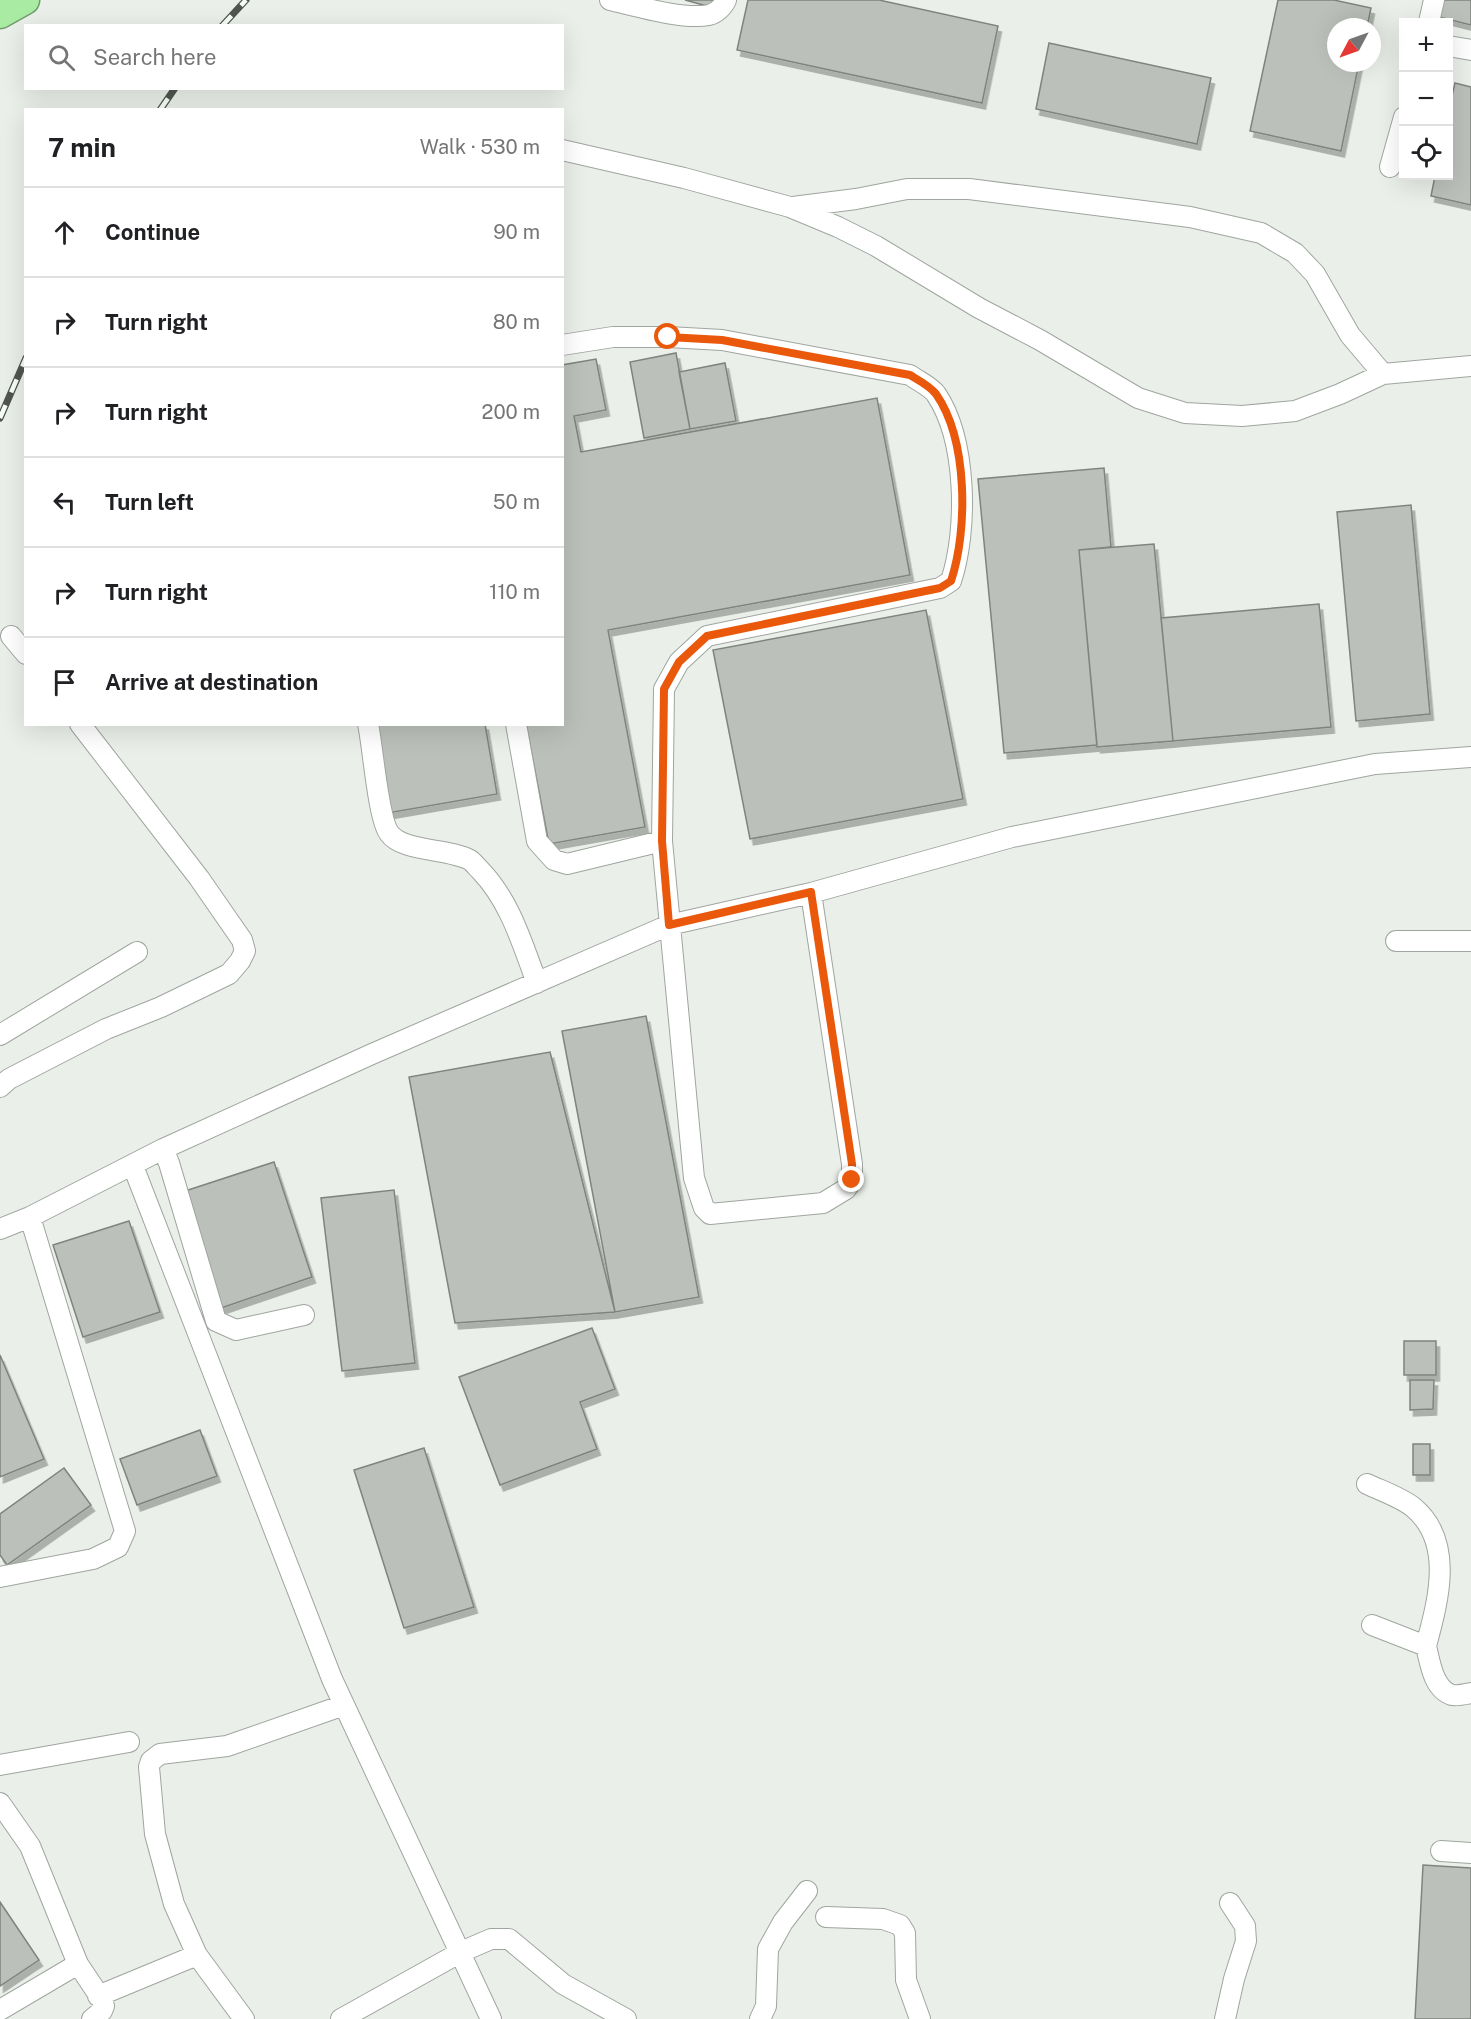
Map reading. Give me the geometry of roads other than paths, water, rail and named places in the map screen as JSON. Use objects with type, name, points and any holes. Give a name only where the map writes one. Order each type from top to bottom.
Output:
[{"type":"highway","points":[[0,14],[25,0]]},
{"type":"street","points":[[610,0],[669,12],[711,15],[726,0]]},
{"type":"street","points":[[1430,18],[1434,0]]},
{"type":"street","points":[[1453,47],[1471,50]]},
{"type":"street","points":[[1390,167],[1401,126]]},
{"type":"street","points":[[564,150],[684,178],[790,207],[838,227],[876,246],[979,308],[1040,340],[1138,398],[1185,413],[1242,416],[1296,411],[1383,374],[1471,366]]},
{"type":"street","points":[[790,207],[856,199],[907,189],[969,189],[1190,217],[1261,233],[1295,253],[1315,274],[1350,335],[1383,374]]},
{"type":"street","points":[[564,345],[613,337],[722,340],[910,375],[934,392],[946,413],[958,452],[962,505],[958,561],[951,581],[940,588],[707,636],[679,662],[664,689],[662,841],[669,925],[694,1178],[704,1208],[710,1214],[823,1203],[846,1189],[852,1180],[852,1164],[811,892]]},
{"type":"street","points":[[11,636],[24,652]]},
{"type":"street","points":[[0,1087],[9,1079],[106,1029],[162,1007],[229,974],[240,962],[245,951],[242,940],[199,878],[82,726]]},
{"type":"street","points":[[368,726],[380,802],[390,834],[397,840],[413,846],[441,850],[471,860],[490,880],[508,907],[537,983]]},
{"type":"street","points":[[516,726],[537,841],[554,860],[567,864],[662,841]]},
{"type":"street","points":[[0,1229],[30,1217],[163,1149],[372,1054],[669,925],[811,892],[1012,837],[1375,764],[1471,757]]},
{"type":"street","points":[[1396,941],[1471,941]]},
{"type":"street","points":[[0,1035],[137,952]]},
{"type":"street","points":[[163,1149],[170,1163],[216,1321],[236,1330],[304,1315]]},
{"type":"street","points":[[133,1166],[344,1705],[491,2019]]},
{"type":"street","points":[[0,1577],[93,1559],[118,1547],[125,1531],[30,1217]]},
{"type":"street","points":[[1367,1484],[1412,1507],[1432,1530],[1437,1545],[1440,1574],[1426,1646],[1434,1677],[1443,1689],[1453,1695],[1471,1693]]},
{"type":"street","points":[[1372,1624],[1426,1646]]},
{"type":"street","points":[[244,2019],[197,1955],[174,1905],[154,1834],[148,1771],[151,1761],[160,1754],[227,1746],[344,1705]]},
{"type":"street","points":[[0,1765],[129,1742]]},
{"type":"street","points":[[0,1803],[30,1846],[78,1964],[104,2006],[102,2011],[92,2019]]},
{"type":"street","points":[[1440,1851],[1471,1853]]},
{"type":"street","points":[[760,2019],[766,2006],[768,1949],[783,1922],[807,1891]]},
{"type":"street","points":[[1225,2019],[1246,1941],[1245,1926],[1230,1903]]},
{"type":"street","points":[[826,1917],[883,1919],[900,1925],[905,1933],[906,1980],[920,2019]]},
{"type":"street","points":[[340,2019],[461,1952],[491,1939],[509,1939],[563,1984],[626,2019]]},
{"type":"street","points":[[98,1996],[197,1955]]},
{"type":"street","points":[[0,2010],[78,1964]]},
{"type":"railway","points":[[224,24],[246,0]]},
{"type":"railway","points":[[161,108],[174,90]]},
{"type":"railway","points":[[0,418],[24,363]]}]
